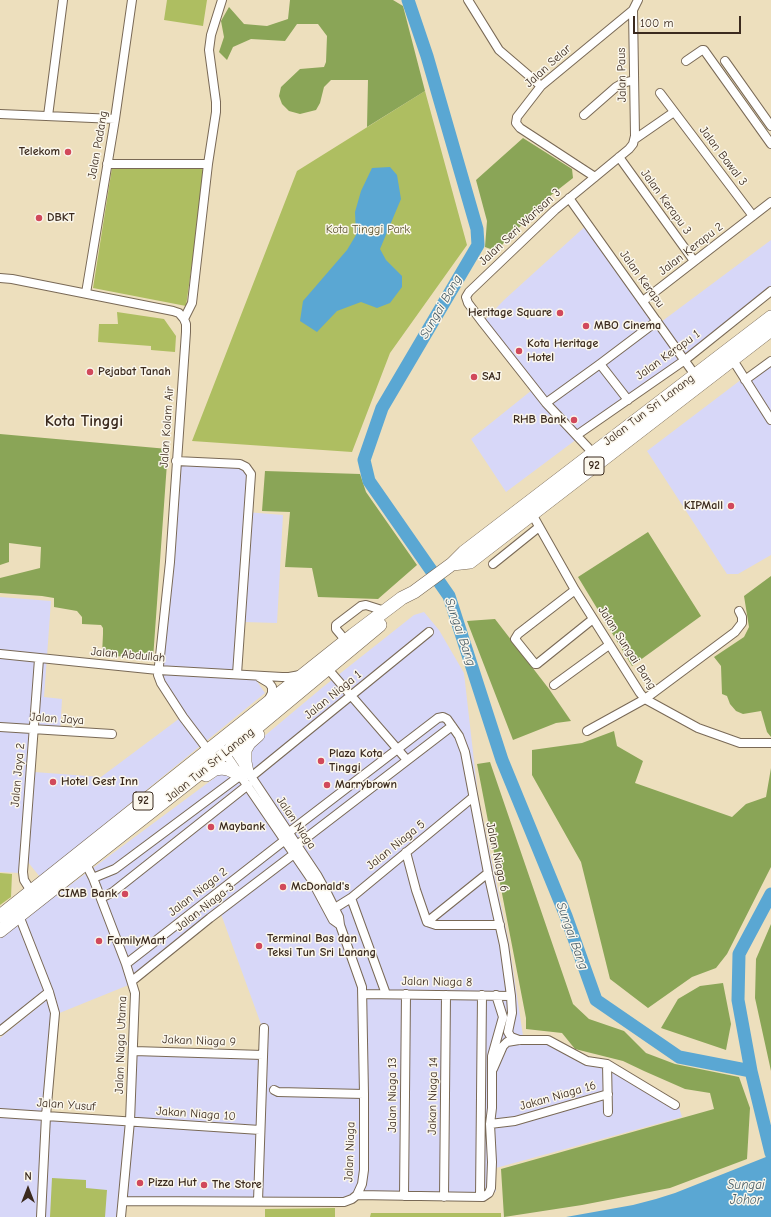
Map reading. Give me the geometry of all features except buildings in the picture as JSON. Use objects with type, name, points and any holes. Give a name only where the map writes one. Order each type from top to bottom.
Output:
[{"type":"main road","name":"Jalan Tun Sri Lanang","points":[[452,564],[470,562],[532,514],[730,355],[771,317]]},
{"type":"main road","name":"Jalan Tun Sri Lanang","points":[[0,931],[31,890],[260,708],[402,598],[414,592],[452,564],[464,552],[695,375],[771,330]]},
{"type":"main road","name":"Jalan Tun Sri Lanang","points":[[0,916],[17,910],[87,864],[328,669],[406,603],[414,592]]},
{"type":"main road","points":[[247,777],[244,755],[247,746],[288,710],[292,698]]},
{"type":"main road","points":[[184,786],[195,782],[218,768],[228,769],[247,777]]},
{"type":"street","points":[[48,116],[64,0]]},
{"type":"street","name":"Jalan Padang","points":[[86,293],[115,119],[132,0]]},
{"type":"street","name":"Jalan Kolam Air","points":[[216,743],[183,718],[161,683],[158,670],[170,562],[186,332],[186,324],[184,320],[192,303],[208,164],[216,112],[210,60],[210,42],[222,0]]},
{"type":"street","points":[[468,0],[499,50],[541,86]]},
{"type":"street","name":"Jalan Selar","points":[[595,177],[518,126],[516,120],[518,114],[541,86],[633,10],[638,0]]},
{"type":"street","name":"Jalan Paus","points":[[633,10],[635,139]]},
{"type":"street","points":[[686,61],[704,50],[771,144]]},
{"type":"street","points":[[725,61],[771,126]]},
{"type":"street","points":[[584,115],[616,87],[634,80]]},
{"type":"street","name":"Jalan Bawal 3","points":[[660,93],[754,216]]},
{"type":"street","name":"Jalan Seri Warisan 3","points":[[593,454],[546,403],[468,303],[466,297],[469,292],[569,198],[631,146],[635,139],[674,112]]},
{"type":"street","points":[[0,114],[115,119]]},
{"type":"street","name":"Jalan Kerapu 3","points":[[619,157],[694,261]]},
{"type":"street","points":[[107,164],[208,164]]},
{"type":"street","name":"Jalan Kerapu","points":[[569,198],[695,375]]},
{"type":"street","points":[[754,216],[771,202]]},
{"type":"street","name":"Jalan Kerapu 2","points":[[643,301],[754,216]]},
{"type":"street","points":[[0,278],[86,293],[173,311],[179,313],[184,320]]},
{"type":"street","name":"Jalan Kerapu 1","points":[[577,435],[684,360],[771,290]]},
{"type":"street","points":[[546,403],[657,321]]},
{"type":"street","points":[[730,355],[745,380],[768,407],[771,420]]},
{"type":"street","points":[[745,380],[771,361]]},
{"type":"street","points":[[600,364],[628,400]]},
{"type":"street","points":[[176,460],[240,464],[246,467],[251,474],[237,674]]},
{"type":"street","name":"Jalan Sungai Bang","points":[[532,514],[575,590],[640,694],[645,699],[698,728],[740,743],[771,743]]},
{"type":"street","points":[[493,564],[539,527]]},
{"type":"street","points":[[575,590],[518,634],[515,639],[536,664],[593,619]]},
{"type":"street","points":[[346,641],[337,631],[336,627],[338,623],[364,604],[385,611]]},
{"type":"street","points":[[587,731],[645,699],[735,632],[742,623],[742,617],[739,612]]},
{"type":"street","name":"Jalan Niaga 1","points":[[93,878],[115,869],[247,777],[352,696],[429,632]]},
{"type":"street","points":[[554,685],[610,645]]},
{"type":"street","name":"Jalan Abdullah","points":[[0,654],[158,670],[288,677],[308,671]]},
{"type":"street","name":"Jalan Jaya 2","points":[[31,890],[24,878],[23,872],[39,659]]},
{"type":"street","points":[[328,669],[407,760]]},
{"type":"street","name":"Jalan Abdullah","points":[[255,675],[270,683],[273,689],[271,696],[260,708]]},
{"type":"street","name":"Jalan Niaga 2","points":[[126,964],[286,836],[440,717],[445,717],[452,726]]},
{"type":"street","points":[[297,845],[452,726]]},
{"type":"street","name":"Jalan Niaga 6","points":[[452,726],[459,736],[462,744],[472,798],[504,945],[512,1013],[508,1032],[511,1037],[519,1040]]},
{"type":"street","name":"Jalan Jaya","points":[[0,727],[112,734]]},
{"type":"street","points":[[216,743],[224,754]]},
{"type":"street","name":"Jalan Niaga","points":[[216,743],[224,754],[247,777],[286,836],[294,854],[333,920],[340,925]]},
{"type":"street","name":"Jalan Niaga 1","points":[[101,898],[113,892],[247,777]]},
{"type":"street","name":"Jalan Niaga 5","points":[[335,908],[351,898],[472,798]]},
{"type":"street","name":"Jalan Niaga","points":[[123,1201],[344,1202],[352,1199],[360,1190],[363,1179],[364,1094],[362,987],[335,908],[317,875],[297,845],[286,836]]},
{"type":"street","points":[[406,852],[416,890],[427,922]]},
{"type":"street","name":"Jalan Niaga Utama","points":[[78,853],[87,864],[93,878],[126,964],[135,993],[134,1051],[130,1122],[121,1217]]},
{"type":"street","name":"Jalan Niaga 3","points":[[132,981],[294,854]]},
{"type":"street","points":[[427,922],[488,873]]},
{"type":"street","points":[[351,898],[386,994]]},
{"type":"street","points":[[17,910],[49,992],[55,1013],[46,1116],[41,1217]]},
{"type":"street","points":[[427,922],[436,925],[500,925]]},
{"type":"street","points":[[0,1031],[49,992]]},
{"type":"street","name":"Jalan Niaga 8","points":[[363,994],[511,996]]},
{"type":"street","name":"Jalan Niaga 13","points":[[404,1196],[406,994]]},
{"type":"street","name":"Jakan Niaga 14","points":[[444,1197],[446,995]]},
{"type":"street","points":[[480,1197],[482,995]]},
{"type":"street","points":[[357,1195],[444,1197],[480,1197],[487,1195],[491,1188],[492,1162],[490,1124],[492,1108],[493,1050],[503,1021],[496,996]]},
{"type":"street","points":[[258,1201],[264,1028]]},
{"type":"street","points":[[492,1072],[505,1044],[519,1040],[548,1040],[587,1061],[607,1064],[675,1105]]},
{"type":"street","name":"Jakan Niaga 9","points":[[134,1051],[263,1056]]},
{"type":"street","points":[[607,1064],[608,1112]]},
{"type":"street","points":[[274,1090],[278,1092],[364,1094]]},
{"type":"street","name":"Jakan Niaga 16","points":[[490,1124],[515,1121],[608,1094]]},
{"type":"street","name":"Jalan Yusuf","points":[[0,1113],[130,1122]]},
{"type":"street","name":"Jakan Niaga 10","points":[[130,1122],[260,1130]]},
{"type":"shaded area","points":[[590,222],[661,322],[771,240],[771,294],[506,492],[471,439],[532,390],[481,324],[504,300]]},
{"type":"shaded area","name":"KIPMall","points":[[771,357],[771,555],[738,574],[727,574],[647,451]]},
{"type":"shaded area","points":[[174,464],[242,468],[248,476],[246,512],[283,515],[277,623],[244,622],[240,677],[254,677],[265,693],[40,877],[27,861],[34,772],[101,777],[180,718],[158,684]]},
{"type":"shaded area","points":[[0,597],[51,601],[44,697],[62,699],[60,734],[32,732],[20,873],[0,872]]},
{"type":"shaded area","points":[[424,612],[439,630],[464,673],[478,796],[509,943],[523,1036],[551,1038],[590,1058],[609,1061],[678,1104],[682,1117],[496,1168],[496,1191],[484,1200],[126,1197],[136,1048],[261,1053],[262,1027],[221,914],[136,982],[57,1014],[52,993],[0,1035],[0,937],[213,779],[323,687],[414,615]]},
{"type":"shaded area","points":[[48,999],[53,1014],[49,1113],[128,1118],[119,1217],[0,1217],[0,1038]]},
{"type":"green space","points":[[167,0],[207,0],[203,26],[164,20]]},
{"type":"green space","points":[[290,0],[393,0],[403,6],[425,91],[367,127],[368,80],[331,80],[324,87],[320,103],[316,110],[300,114],[289,111],[282,104],[279,96],[281,87],[300,69],[324,67],[326,62],[327,36],[318,24],[297,24],[285,41],[251,39],[233,47],[227,60],[219,52],[224,37],[221,21],[229,7],[244,24],[267,26],[288,19]]},
{"type":"green space","name":"Kota Tinggi Park","points":[[425,91],[467,245],[390,353],[352,452],[192,441],[297,171]]},
{"type":"green space","points":[[523,138],[572,169],[573,178],[550,196],[496,251],[485,247],[487,221],[476,180]]},
{"type":"green space","points":[[112,168],[201,168],[205,172],[186,306],[93,288]]},
{"type":"green space","points":[[117,312],[164,319],[176,336],[175,352],[151,350],[151,346],[98,342],[99,324],[118,324]]},
{"type":"green space","points":[[0,434],[168,449],[153,659],[102,655],[103,628],[101,625],[82,624],[82,617],[77,611],[54,607],[54,598],[0,593],[0,578],[40,568],[41,547],[9,543],[9,562],[0,565]]},
{"type":"green space","points":[[265,471],[360,474],[366,492],[417,565],[378,599],[318,597],[312,568],[285,567],[290,512],[262,511]]},
{"type":"green space","points":[[648,532],[701,616],[632,666],[578,577]]},
{"type":"green space","points":[[771,576],[771,737],[767,732],[761,711],[743,714],[736,711],[730,704],[727,696],[722,694],[721,666],[714,657],[744,637],[749,627],[744,596]]},
{"type":"green space","points":[[495,619],[549,689],[571,721],[556,723],[513,740],[467,621]]},
{"type":"green space","points":[[614,731],[617,746],[643,761],[635,783],[732,817],[746,804],[766,797],[771,768],[771,867],[727,954],[716,968],[692,977],[648,1008],[610,979],[581,862],[532,775],[532,750],[582,743]]},
{"type":"green space","points":[[490,762],[573,1004],[589,1019],[624,1031],[646,1053],[675,1064],[739,1077],[750,1108],[747,1159],[670,1188],[582,1205],[504,1217],[501,1169],[714,1109],[710,1093],[685,1089],[623,1061],[575,1049],[562,1033],[526,1029],[526,1018],[477,764]]},
{"type":"green space","points":[[0,873],[12,874],[11,897],[0,905]]},
{"type":"green space","points":[[771,924],[771,1071],[755,998],[756,959]]},
{"type":"green space","points":[[723,983],[731,1024],[726,1050],[661,1028],[678,999],[700,986]]},
{"type":"green space","points":[[52,1178],[86,1180],[86,1188],[107,1190],[105,1217],[50,1217]]},
{"type":"green space","points":[[335,1208],[335,1217],[265,1217],[265,1209]]},
{"type":"green space","points":[[371,1213],[501,1213],[501,1217],[370,1217]]},
{"type":"water","points":[[390,167],[397,175],[401,199],[380,249],[386,260],[402,276],[402,287],[390,303],[377,308],[361,302],[337,311],[317,332],[300,321],[303,301],[347,250],[356,235],[355,212],[361,191],[372,168]]},
{"type":"water","name":"Sungai Johor","points":[[771,1155],[771,1217],[566,1217],[633,1205],[656,1199]]},
{"type":"waterway","name":"Sungai Bang","points":[[408,0],[427,56],[477,229],[478,245],[382,408],[364,460],[369,481],[449,596],[502,760],[566,916],[596,1000],[679,1057],[751,1071],[771,1153]]},
{"type":"waterway","points":[[751,1071],[738,1000],[739,954],[771,894]]},
{"type":"place","name":"Telekom","points":[[68,152]]},
{"type":"place","name":"DBKT","points":[[39,218]]},
{"type":"place","name":"Heritage Square","points":[[560,313]]},
{"type":"place","name":"MBO Cinema","points":[[586,326]]},
{"type":"place","name":"Kota Heritage Hotel","points":[[519,351]]},
{"type":"place","name":"Pejabat Tanah","points":[[90,372]]},
{"type":"place","name":"SAJ","points":[[474,377]]},
{"type":"place","name":"RHB Bank","points":[[574,420]]},
{"type":"place","name":"KIPMall","points":[[731,506]]},
{"type":"place","name":"Plaza Kota Tinggi","points":[[321,761]]},
{"type":"place","name":"Hotel Gest Inn","points":[[53,782]]},
{"type":"place","name":"Marrybrown","points":[[327,785]]},
{"type":"place","name":"Maybank","points":[[211,827]]},
{"type":"place","name":"McDonald's","points":[[283,887]]},
{"type":"place","name":"CIMB Bank","points":[[125,894]]},
{"type":"place","name":"FamilyMart","points":[[99,941]]},
{"type":"place","name":"Terminal Bas dan Teksi Tun Sri Lanang","points":[[259,946]]},
{"type":"place","name":"Pizza Hut","points":[[140,1183]]},
{"type":"place","name":"The Store","points":[[204,1185]]},
{"type":"district","name":"Kota Tinggi","points":[[84,421]]}]
